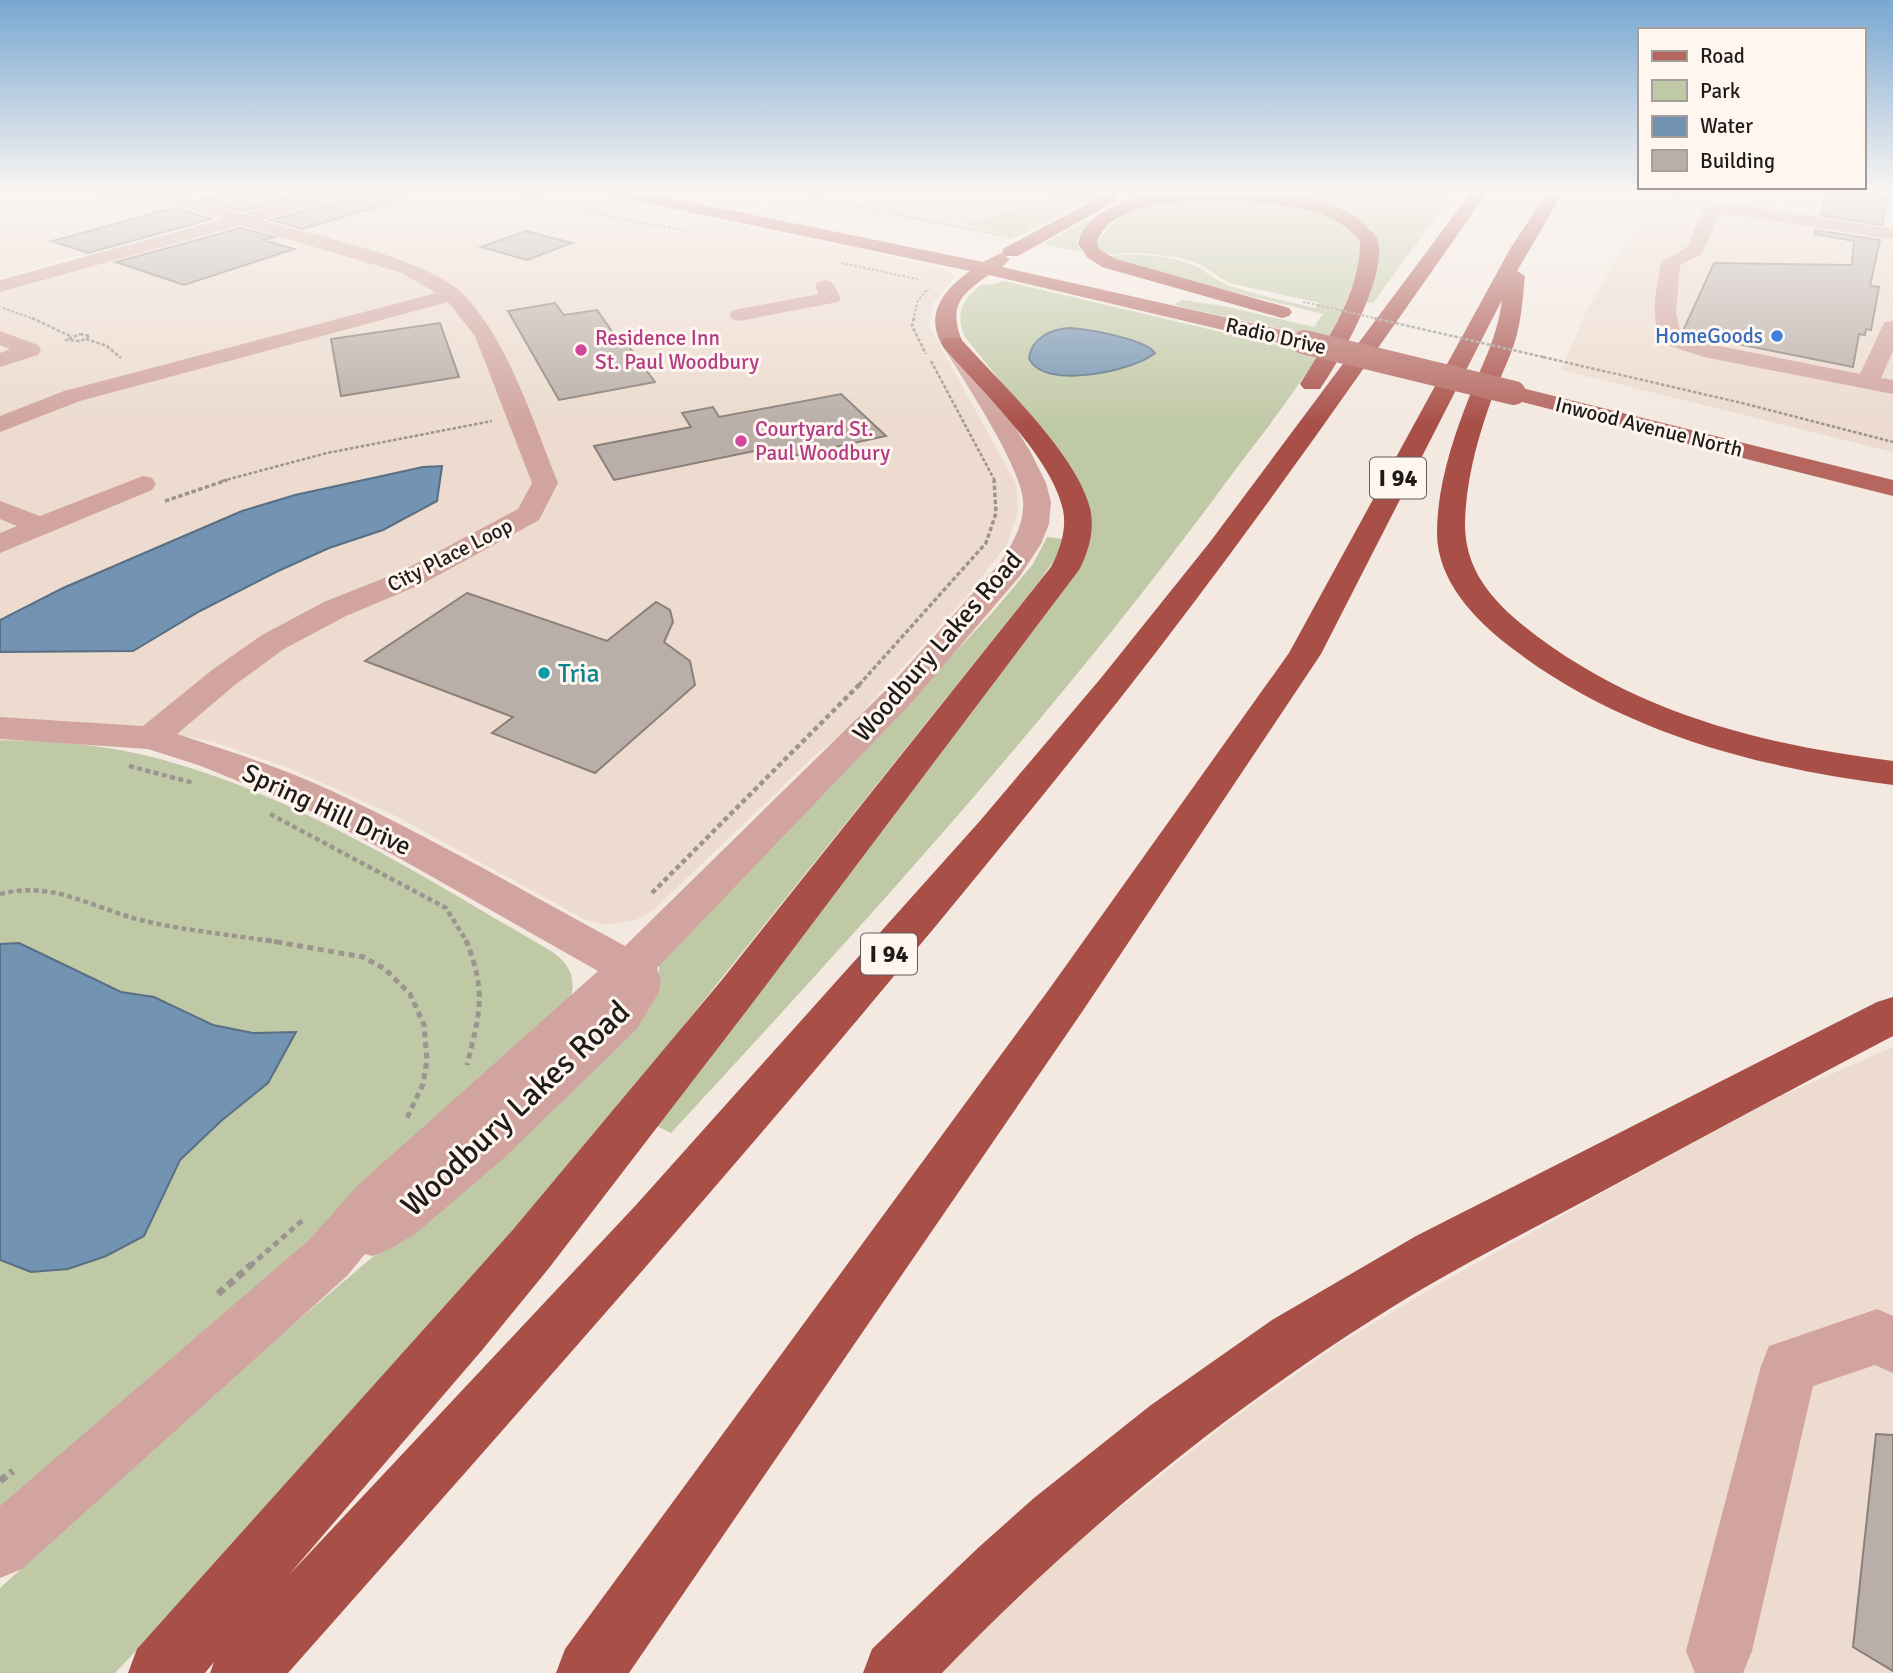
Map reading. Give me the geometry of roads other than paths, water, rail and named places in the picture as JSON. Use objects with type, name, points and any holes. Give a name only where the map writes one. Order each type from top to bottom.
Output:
[{"type":"highway","points":[[1130,269],[1282,312]]},
{"type":"highway","points":[[1220,548],[1346,325],[1366,269]]},
{"type":"highway","name":"I 94","points":[[243,1673],[600,1282],[820,1034],[1042,773],[1220,548],[1423,269]]},
{"type":"highway","name":"I 94","points":[[589,1673],[1066,1000],[1305,654],[1508,269]]},
{"type":"highway","points":[[1516,269],[1508,330],[1477,408],[1463,456],[1451,534],[1453,558],[1467,584],[1487,611],[1528,645],[1571,675],[1666,722],[1782,756],[1846,768],[1893,773]]},
{"type":"highway","points":[[161,1673],[463,1330],[555,1220],[736,993],[1064,570],[1074,547],[1078,527],[1075,504],[1069,487],[1010,409],[952,343]]},
{"type":"highway","points":[[896,1673],[953,1614],[1145,1445],[1282,1348],[1355,1300],[1453,1244],[1893,1015]]},
{"type":"main road","name":"Radio Drive","points":[[987,269],[1405,367]]},
{"type":"main road","name":"Woodbury Lakes Road","points":[[952,343],[944,325],[946,306],[962,287],[987,269]]},
{"type":"main road","name":"Radio Drive","points":[[1089,269],[1282,312],[1315,315],[1392,339]]},
{"type":"main road","points":[[1443,351],[1522,369]]},
{"type":"main road","name":"Inwood Avenue North","points":[[1405,367],[1893,488]]},
{"type":"street","points":[[8,278],[41,269]]},
{"type":"street","name":"City Place Loop","points":[[152,738],[224,677],[273,642],[335,609],[413,577],[528,514],[545,483],[485,335],[453,295],[409,269]]},
{"type":"street","points":[[1670,269],[1667,331],[1672,339],[1704,350],[1893,387]]},
{"type":"street","points":[[739,316],[831,298],[818,279]]},
{"type":"street","points":[[0,425],[43,409],[154,380],[211,360],[453,295]]},
{"type":"street","points":[[1868,382],[1893,327]]},
{"type":"street","points":[[0,337],[30,350],[0,360]]},
{"type":"street","points":[[1672,339],[1668,360],[1892,405],[1893,397]]},
{"type":"street","name":"Woodbury Lakes Road","points":[[0,1547],[317,1237],[397,1217],[467,1160],[620,1017],[637,995],[640,982],[638,974],[630,967],[666,934],[901,694],[1010,570],[1027,544],[1037,513],[1033,483],[1017,451],[952,343]]},
{"type":"street","points":[[0,544],[40,526],[153,493]]},
{"type":"street","points":[[0,509],[40,526]]},
{"type":"street","name":"Spring Hill Drive","points":[[0,728],[152,738],[214,758],[317,799],[413,848],[630,967]]},
{"type":"street","points":[[1719,1651],[1789,1366],[1877,1337],[1893,1345]]},
{"type":"water","points":[[1070,328],[1129,339],[1155,353],[1128,366],[1089,375],[1051,374],[1037,368],[1029,358],[1034,345],[1050,332]]},
{"type":"water","points":[[442,466],[437,501],[383,530],[329,548],[276,572],[200,611],[133,651],[0,652],[0,620],[63,588],[242,511],[295,495],[423,467]]},
{"type":"water","points":[[19,943],[121,992],[154,997],[213,1025],[253,1033],[296,1032],[268,1083],[221,1121],[180,1160],[144,1236],[106,1256],[68,1269],[31,1272],[0,1260],[0,944]]},
{"type":"place","name":"HomeGoods","points":[[1777,336]]},
{"type":"place","name":"Residence Inn St. Paul Woodbury","points":[[581,350]]},
{"type":"place","name":"Courtyard St. Paul Woodbury","points":[[741,441]]},
{"type":"place","name":"Tria","points":[[544,673]]}]
